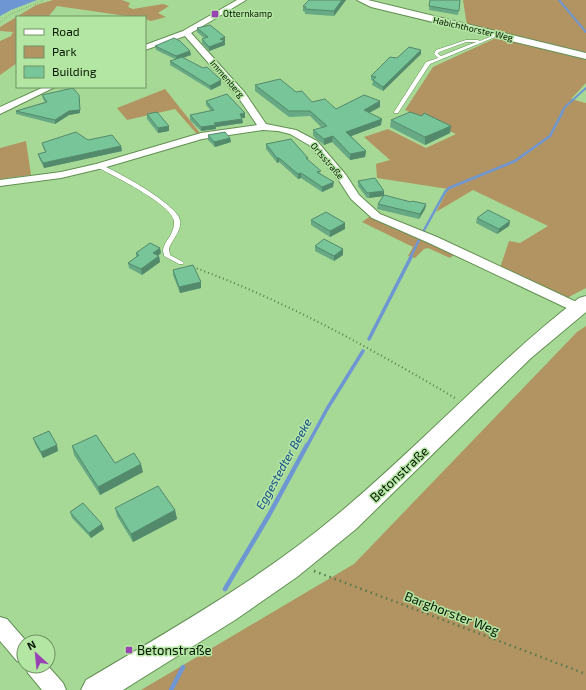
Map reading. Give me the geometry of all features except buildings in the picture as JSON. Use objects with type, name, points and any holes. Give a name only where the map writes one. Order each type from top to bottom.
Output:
[{"type":"main road","name":"Betonstraße","points":[[96,690],[250,595],[301,560],[353,516],[533,346],[582,305]]},
{"type":"street","points":[[146,48],[186,33],[242,0]]},
{"type":"street","name":"Habichthorster Weg","points":[[361,0],[374,6],[586,56]]},
{"type":"street","name":"Immenberg","points":[[186,33],[242,95],[263,128]]},
{"type":"street","points":[[0,111],[49,88]]},
{"type":"street","name":"Ortsstraße","points":[[0,183],[61,175],[99,166],[180,140],[263,128],[278,128],[293,132],[313,143],[342,177],[355,197],[376,216],[582,305]]},
{"type":"street","points":[[0,626],[16,645]]},
{"type":"street","points":[[42,674],[56,690]]},
{"type":"lane","points":[[396,112],[428,63],[498,35]]},
{"type":"lane","points":[[441,58],[436,54],[437,51],[466,41],[484,41]]},
{"type":"lane","points":[[99,166],[161,201],[174,211],[178,219],[176,230],[166,249],[168,256],[181,262]]},
{"type":"path","points":[[0,22],[11,14],[44,0]]},
{"type":"path","points":[[181,262],[226,278],[270,297],[369,346],[455,398]]},
{"type":"path","name":"Barghorster Weg","points":[[311,570],[586,674]]},
{"type":"green space","points":[[53,0],[122,0],[130,3],[128,7],[133,9],[163,4],[169,6],[158,13],[166,17],[151,21],[146,19],[146,16],[126,16],[57,6],[49,16],[18,16],[36,5]]},
{"type":"green space","points":[[463,0],[586,0],[586,53],[467,26]]},
{"type":"green space","points":[[16,17],[16,64],[0,75],[0,41],[11,36],[13,32],[0,31],[0,27]]},
{"type":"green space","points":[[498,37],[586,58],[586,83],[571,99],[586,103],[586,288],[567,298],[500,268],[509,241],[520,243],[548,226],[473,190],[436,212],[448,189],[377,178],[376,164],[390,160],[364,137],[388,129],[426,148],[456,134],[405,110],[433,67]]},
{"type":"green space","points":[[165,89],[200,133],[196,133],[175,109],[127,120],[117,108]]},
{"type":"green space","points":[[26,141],[31,175],[0,179],[0,148]]},
{"type":"green space","points":[[369,217],[425,239],[455,254],[450,258],[428,248],[424,249],[415,258],[408,256],[413,247],[362,222]]},
{"type":"green space","points":[[586,326],[586,690],[141,690],[354,564],[577,332]]},
{"type":"water","points":[[0,0],[37,0],[0,16]]},
{"type":"waterway","name":"Eggestedter Beeke","points":[[559,0],[586,32]]},
{"type":"waterway","name":"Eggestedter Beeke","points":[[562,112],[565,107],[586,88]]},
{"type":"waterway","name":"Eggestedter Beeke","points":[[423,232],[445,192],[449,188],[515,161],[550,136],[563,111]]},
{"type":"waterway","name":"Eggestedter Beeke","points":[[410,258],[420,238]]},
{"type":"waterway","name":"Eggestedter Beeke","points":[[369,339],[411,257]]},
{"type":"waterway","name":"Eggestedter Beeke","points":[[307,446],[327,409],[363,351]]},
{"type":"waterway","name":"Eggestedter Beeke","points":[[225,589],[269,515],[307,445]]},
{"type":"waterway","name":"Eggestedter Beeke","points":[[171,690],[183,667]]},
{"type":"place","name":"Otternkamp","points":[[215,14]]},
{"type":"place","name":"Betonstraße","points":[[129,650]]}]
